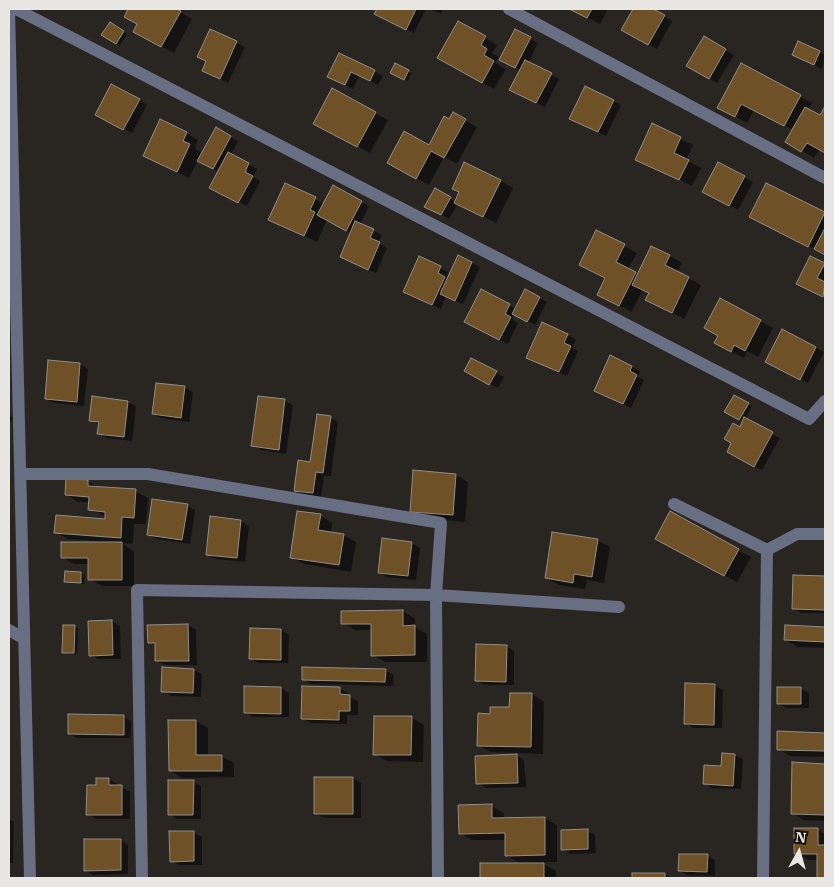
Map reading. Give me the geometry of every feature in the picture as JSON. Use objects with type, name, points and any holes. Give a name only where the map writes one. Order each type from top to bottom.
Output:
[{"type":"street","points":[[9,9],[22,474],[23,638],[30,878]]},
{"type":"street","points":[[16,9],[810,420],[825,401]]},
{"type":"street","points":[[509,9],[825,178]]},
{"type":"street","points":[[22,474],[148,474],[441,523],[436,596],[438,878]]},
{"type":"street","points":[[674,504],[767,550]]},
{"type":"street","points":[[767,550],[797,534],[825,534]]},
{"type":"street","points":[[764,878],[767,550]]},
{"type":"street","points":[[142,878],[137,590],[436,596],[619,608]]},
{"type":"street","points":[[9,630],[23,638]]},
{"type":"building","points":[[128,9],[177,9],[181,11],[161,47],[133,32],[137,24],[124,17]]},
{"type":"building","points":[[377,9],[416,9],[406,30],[374,14]]},
{"type":"building","points":[[569,9],[592,9],[587,18]]},
{"type":"building","points":[[633,9],[653,9],[665,15],[648,45],[621,30]]},
{"type":"building","points":[[458,21],[486,36],[481,45],[487,49],[484,55],[494,61],[482,83],[437,58]]},
{"type":"building","points":[[110,22],[124,31],[116,44],[101,35]]},
{"type":"building","points":[[210,29],[237,41],[220,79],[202,71],[206,61],[197,57]]},
{"type":"building","points":[[515,29],[531,37],[515,68],[499,60]]},
{"type":"building","points":[[704,36],[726,49],[709,79],[686,66]]},
{"type":"building","points":[[798,41],[820,51],[814,65],[792,55]]},
{"type":"building","points":[[339,53],[375,70],[370,81],[351,72],[345,85],[327,77]]},
{"type":"building","points":[[525,60],[552,73],[536,103],[509,90]]},
{"type":"building","points":[[395,63],[409,70],[404,80],[390,73]]},
{"type":"building","points":[[741,63],[801,95],[784,126],[741,104],[735,117],[717,108]]},
{"type":"building","points":[[111,84],[140,99],[123,130],[95,115]]},
{"type":"building","points":[[585,86],[614,100],[598,132],[569,119]]},
{"type":"building","points":[[332,88],[376,112],[357,147],[313,124]]},
{"type":"building","points":[[825,106],[825,153],[807,143],[801,152],[785,142],[805,107],[820,115]]},
{"type":"building","points":[[453,112],[466,119],[444,158],[431,151],[416,179],[387,163],[404,131],[429,145],[444,116],[449,119]]},
{"type":"building","points":[[160,119],[187,132],[183,141],[190,144],[177,172],[143,156]]},
{"type":"building","points":[[652,123],[681,137],[674,153],[689,160],[679,180],[635,160]]},
{"type":"building","points":[[216,127],[231,136],[213,169],[197,161]]},
{"type":"building","points":[[228,152],[249,163],[245,172],[253,176],[238,203],[209,188]]},
{"type":"building","points":[[464,162],[501,180],[483,217],[454,203],[459,192],[452,189]]},
{"type":"building","points":[[718,162],[745,176],[729,206],[702,192]]},
{"type":"building","points":[[285,183],[316,197],[310,210],[315,212],[304,236],[268,220]]},
{"type":"building","points":[[766,183],[825,212],[808,247],[749,217]]},
{"type":"building","points":[[333,185],[362,201],[346,231],[317,215]]},
{"type":"building","points":[[435,188],[451,197],[441,215],[424,207]]},
{"type":"building","points":[[355,221],[374,229],[370,238],[380,242],[368,270],[340,257]]},
{"type":"building","points":[[825,228],[825,255],[814,249]]},
{"type":"building","points":[[596,230],[625,244],[616,262],[636,272],[619,306],[597,295],[605,278],[579,265]]},
{"type":"building","points":[[651,246],[670,255],[665,265],[689,277],[672,313],[645,300],[649,293],[632,285]]},
{"type":"building","points":[[458,255],[472,262],[455,301],[440,294]]},
{"type":"building","points":[[419,256],[441,266],[438,273],[445,277],[432,305],[403,292]]},
{"type":"building","points":[[810,256],[825,263],[817,278],[825,282],[823,297],[796,284]]},
{"type":"building","points":[[481,289],[510,304],[505,314],[511,317],[499,340],[464,322]]},
{"type":"building","points":[[525,289],[540,297],[527,322],[512,314]]},
{"type":"building","points":[[720,298],[761,320],[745,351],[734,345],[731,352],[714,343],[718,336],[704,328]]},
{"type":"building","points":[[542,322],[568,334],[564,343],[571,346],[559,372],[526,358]]},
{"type":"building","points":[[782,329],[816,347],[800,380],[765,362]]},
{"type":"building","points":[[610,355],[632,366],[630,371],[637,375],[623,404],[594,391]]},
{"type":"building","points":[[471,358],[497,371],[489,385],[464,371]]},
{"type":"building","points":[[48,360],[80,363],[77,402],[45,399]]},
{"type":"building","points":[[156,383],[185,386],[181,418],[152,414]]},
{"type":"building","points":[[734,395],[749,403],[739,420],[724,412]]},
{"type":"building","points":[[92,396],[128,401],[124,437],[97,434],[99,422],[89,421]]},
{"type":"building","points":[[258,396],[285,399],[279,450],[251,446]]},
{"type":"building","points":[[317,414],[331,416],[323,473],[316,472],[313,493],[294,491],[298,460],[310,462]]},
{"type":"building","points":[[744,417],[773,432],[754,467],[727,452],[731,443],[724,439],[733,423],[740,427]]},
{"type":"building","points":[[413,470],[456,474],[453,515],[410,512]]},
{"type":"building","points":[[66,478],[88,480],[88,486],[136,489],[134,518],[122,517],[121,538],[54,533],[56,515],[105,519],[105,512],[88,510],[89,497],[65,495]]},
{"type":"building","points":[[152,499],[188,504],[182,540],[147,535]]},
{"type":"building","points":[[297,511],[321,514],[318,530],[344,534],[339,565],[290,558]]},
{"type":"building","points":[[670,511],[739,549],[724,576],[655,539]]},
{"type":"building","points":[[210,516],[241,520],[237,558],[206,555]]},
{"type":"building","points":[[552,532],[598,539],[592,577],[574,574],[573,583],[545,578]]},
{"type":"building","points":[[382,538],[412,542],[408,576],[378,573]]},
{"type":"building","points":[[61,542],[122,542],[122,580],[88,580],[88,558],[61,558]]},
{"type":"building","points":[[65,571],[81,572],[81,583],[64,582]]},
{"type":"building","points":[[793,575],[825,576],[825,610],[792,609]]},
{"type":"building","points":[[403,610],[403,626],[415,625],[415,655],[371,656],[371,624],[341,624],[341,611]]},
{"type":"building","points":[[112,620],[113,655],[89,656],[88,621]]},
{"type":"building","points":[[188,624],[189,661],[155,661],[155,643],[148,643],[147,625]]},
{"type":"building","points":[[63,625],[75,625],[74,653],[62,653]]},
{"type":"building","points":[[785,625],[825,627],[825,642],[784,640]]},
{"type":"building","points":[[250,628],[281,629],[281,660],[249,659]]},
{"type":"building","points":[[476,644],[507,645],[506,682],[475,681]]},
{"type":"building","points":[[162,667],[194,669],[193,693],[161,692]]},
{"type":"building","points":[[302,667],[386,669],[385,682],[302,680]]},
{"type":"building","points":[[685,683],[715,684],[714,725],[684,724]]},
{"type":"building","points":[[244,686],[281,687],[281,714],[244,713]]},
{"type":"building","points":[[302,686],[340,687],[340,694],[350,695],[350,711],[339,711],[339,720],[301,719]]},
{"type":"building","points":[[777,687],[801,687],[801,704],[777,704]]},
{"type":"building","points":[[510,693],[532,693],[531,747],[477,746],[478,713],[490,714],[490,707],[509,707]]},
{"type":"building","points":[[68,714],[124,715],[124,735],[68,734]]},
{"type":"building","points":[[374,716],[412,716],[411,755],[373,755]]},
{"type":"building","points":[[168,720],[196,720],[196,755],[222,755],[222,771],[169,771]]},
{"type":"building","points":[[777,731],[825,733],[825,751],[777,750]]},
{"type":"building","points":[[722,753],[735,754],[733,786],[703,784],[704,765],[721,766]]},
{"type":"building","points":[[517,754],[518,783],[476,784],[475,756]]},
{"type":"building","points":[[792,762],[825,764],[825,815],[791,814]]},
{"type":"building","points":[[314,777],[353,777],[353,814],[314,814]]},
{"type":"building","points":[[96,778],[109,778],[109,785],[122,785],[122,815],[86,815],[87,785],[96,785]]},
{"type":"building","points":[[168,780],[194,780],[193,815],[168,815]]},
{"type":"building","points":[[492,804],[492,818],[545,817],[545,855],[505,856],[505,833],[459,834],[458,805]]},
{"type":"building","points":[[794,828],[818,828],[818,845],[825,845],[825,878],[817,878],[817,854],[794,854]]},
{"type":"building","points":[[588,829],[588,849],[561,850],[561,830]]},
{"type":"building","points":[[169,831],[194,831],[194,861],[170,862]]},
{"type":"building","points":[[84,839],[121,839],[121,870],[84,871]]},
{"type":"building","points":[[679,854],[708,854],[707,872],[678,871]]},
{"type":"building","points":[[480,863],[544,863],[544,878],[480,878]]},
{"type":"building","points":[[632,873],[665,873],[665,878],[632,878]]}]
